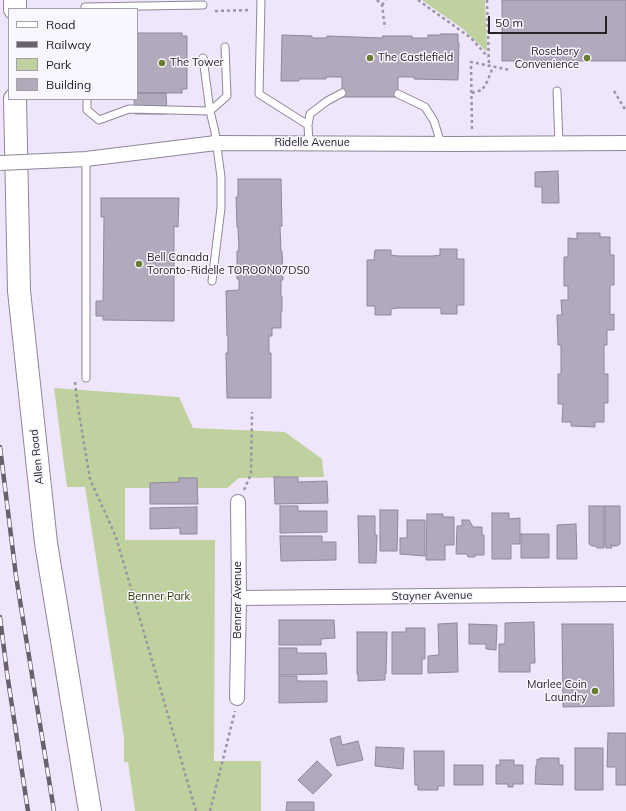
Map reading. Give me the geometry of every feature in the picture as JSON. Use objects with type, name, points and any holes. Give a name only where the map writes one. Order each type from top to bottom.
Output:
[{"type":"highway","name":"Allen Road","points":[[15,100],[19,291],[46,543],[90,811]]},
{"type":"street","name":"Ridelle Avenue","points":[[0,163],[86,159],[216,143],[626,143]]},
{"type":"street","name":"Benner Avenue","points":[[237,698],[239,598],[238,502]]},
{"type":"street","name":"Stayner Avenue","points":[[239,598],[626,594]]},
{"type":"lane","points":[[261,0],[260,94],[308,125]]},
{"type":"lane","points":[[85,5],[203,5]]},
{"type":"lane","points":[[87,100],[87,110],[99,120],[129,109],[210,110],[227,96],[225,47]]},
{"type":"lane","points":[[203,58],[221,177],[221,208],[212,281]]},
{"type":"lane","points":[[557,91],[559,144]]},
{"type":"lane","points":[[309,143],[308,125],[310,114],[327,101],[342,93]]},
{"type":"lane","points":[[398,94],[425,107],[434,121],[441,144]]},
{"type":"lane","points":[[86,159],[86,378]]},
{"type":"path","points":[[377,0],[382,5],[386,28]]},
{"type":"path","points":[[382,5],[386,0]]},
{"type":"path","points":[[418,0],[471,38],[488,57]]},
{"type":"path","points":[[487,0],[489,66]]},
{"type":"path","points":[[215,11],[261,10]]},
{"type":"path","points":[[472,130],[471,62],[510,70]]},
{"type":"path","points":[[472,93],[482,90],[493,67]]},
{"type":"path","points":[[614,91],[626,110]]},
{"type":"path","points":[[86,378],[75,378],[75,382],[90,479],[116,537],[196,811]]},
{"type":"path","points":[[238,502],[251,474],[252,412]]},
{"type":"path","points":[[210,811],[230,734],[237,698]]},
{"type":"green space","points":[[422,0],[485,0],[487,50],[486,51],[463,29]]},
{"type":"green space","name":"Benner Park","points":[[54,388],[179,397],[193,428],[285,432],[322,459],[324,477],[239,478],[227,488],[125,488],[125,540],[215,540],[214,761],[261,761],[261,811],[135,811],[128,762],[124,762],[124,737],[85,487],[67,487]]},
{"type":"building","points":[[502,0],[626,0],[626,61],[502,61]]},
{"type":"building","name":"The Tower","points":[[138,33],[182,33],[182,36],[187,36],[187,89],[182,89],[182,93],[138,93]]},
{"type":"building","name":"The Castlefield","points":[[458,34],[458,80],[398,77],[398,97],[342,97],[342,77],[281,81],[282,35],[312,36],[312,38],[327,38],[327,36],[383,38],[382,36],[412,36],[412,38],[428,38],[428,35]]},
{"type":"building","points":[[138,93],[166,93],[167,114],[135,114],[134,100],[138,100]]},
{"type":"building","points":[[558,171],[559,203],[542,203],[542,187],[535,187],[535,172]]},
{"type":"building","points":[[238,179],[281,179],[282,226],[280,226],[283,280],[281,280],[282,311],[281,328],[272,328],[272,336],[269,336],[269,353],[271,353],[271,398],[227,398],[226,353],[228,353],[228,336],[226,291],[239,290],[239,279],[237,279],[237,251],[239,251],[236,197],[238,197]]},
{"type":"building","name":"Bell Canada Toronto-Ridelle TOROON07DS0","points":[[101,198],[179,198],[178,227],[174,226],[174,321],[103,320],[103,316],[96,316],[96,301],[103,301],[104,217],[101,217]]},
{"type":"building","points":[[577,233],[600,233],[600,237],[610,237],[610,255],[614,255],[614,285],[610,285],[610,315],[614,314],[614,330],[607,330],[607,345],[604,345],[604,374],[608,374],[608,403],[604,403],[604,422],[595,422],[595,427],[571,426],[571,422],[562,422],[563,404],[558,404],[558,374],[561,374],[561,345],[558,345],[557,315],[562,315],[561,300],[568,300],[568,286],[564,286],[564,257],[568,257],[568,238],[577,239]]},
{"type":"building","points":[[440,249],[457,249],[457,259],[464,259],[464,305],[457,305],[457,314],[441,314],[441,308],[398,308],[391,309],[391,315],[375,315],[375,306],[367,306],[367,260],[374,260],[375,250],[391,250],[391,255],[398,256],[433,256],[440,255]]},
{"type":"building","points":[[274,477],[298,477],[298,482],[327,481],[328,503],[275,504]]},
{"type":"building","points":[[179,478],[197,478],[198,504],[150,504],[150,483],[179,482]]},
{"type":"building","points":[[280,506],[298,506],[298,511],[327,511],[327,532],[280,533]]},
{"type":"building","points":[[589,506],[604,506],[604,548],[597,548],[596,546],[589,544]]},
{"type":"building","points":[[605,506],[620,506],[620,544],[613,546],[611,544],[612,548],[606,548],[605,544]]},
{"type":"building","points":[[197,507],[197,534],[180,534],[180,528],[150,529],[150,508]]},
{"type":"building","points":[[380,510],[398,510],[397,551],[380,551]]},
{"type":"building","points":[[492,513],[509,513],[509,519],[520,518],[520,544],[511,544],[511,559],[492,559]]},
{"type":"building","points":[[427,514],[443,514],[443,517],[454,517],[454,545],[445,545],[445,560],[426,560]]},
{"type":"building","points":[[358,516],[375,516],[375,535],[377,535],[376,563],[359,563]]},
{"type":"building","points":[[407,520],[425,520],[425,556],[400,554],[400,538],[407,538]]},
{"type":"building","points":[[462,520],[469,520],[473,527],[482,527],[482,535],[484,535],[484,555],[468,557],[467,554],[456,554],[457,526],[462,526]]},
{"type":"building","points":[[576,524],[577,559],[557,559],[557,525]]},
{"type":"building","points":[[521,534],[549,534],[549,558],[521,558]]},
{"type":"building","points":[[280,536],[322,536],[322,542],[336,542],[336,560],[281,561]]},
{"type":"building","points":[[279,620],[334,620],[335,638],[321,639],[321,645],[279,645]]},
{"type":"building","points":[[534,622],[535,663],[530,663],[530,672],[499,672],[499,644],[505,644],[505,623]]},
{"type":"building","points":[[457,623],[458,672],[428,673],[428,656],[439,655],[438,624]]},
{"type":"building","points":[[469,624],[497,625],[496,650],[486,649],[486,644],[469,644]]},
{"type":"building","points":[[562,624],[613,624],[614,706],[563,707]]},
{"type":"building","points":[[406,628],[425,628],[425,659],[422,659],[422,674],[392,674],[392,632],[406,632]]},
{"type":"building","points":[[357,632],[387,632],[385,680],[358,681]]},
{"type":"building","points":[[279,648],[297,648],[297,653],[326,653],[327,674],[279,675]]},
{"type":"building","points":[[279,676],[297,676],[297,681],[327,681],[327,702],[279,703]]},
{"type":"building","points":[[608,733],[626,733],[626,785],[616,785],[616,767],[607,767]]},
{"type":"building","points":[[340,736],[342,745],[358,741],[363,760],[337,766],[330,739]]},
{"type":"building","points":[[376,747],[404,748],[403,769],[375,766]]},
{"type":"building","points":[[575,748],[603,748],[603,790],[575,790]]},
{"type":"building","points":[[414,751],[444,751],[444,786],[438,786],[438,790],[418,790],[418,785],[415,785]]},
{"type":"building","points":[[540,758],[559,758],[559,765],[563,765],[563,785],[535,784],[537,759],[540,760]]},
{"type":"building","points":[[500,760],[514,760],[514,765],[523,765],[523,784],[513,784],[513,787],[508,787],[508,784],[496,784],[496,765],[500,765]]},
{"type":"building","points":[[317,761],[332,775],[313,794],[298,780]]},
{"type":"building","points":[[454,765],[483,765],[483,785],[454,785]]},
{"type":"building","points":[[287,802],[314,802],[314,811],[286,811]]},
{"type":"railway","points":[[0,447],[16,576],[54,811]]},
{"type":"railway","points":[[0,617],[28,811]]},
{"type":"place","name":"The Castlefield","points":[[370,58]]},
{"type":"place","name":"Rosebery Convenience","points":[[587,58]]},
{"type":"place","name":"The Tower","points":[[162,63]]},
{"type":"place","name":"Bell Canada Toronto-Ridelle TOROON07DS0","points":[[139,264]]},
{"type":"place","name":"Marlee Coin Laundry","points":[[595,691]]}]
